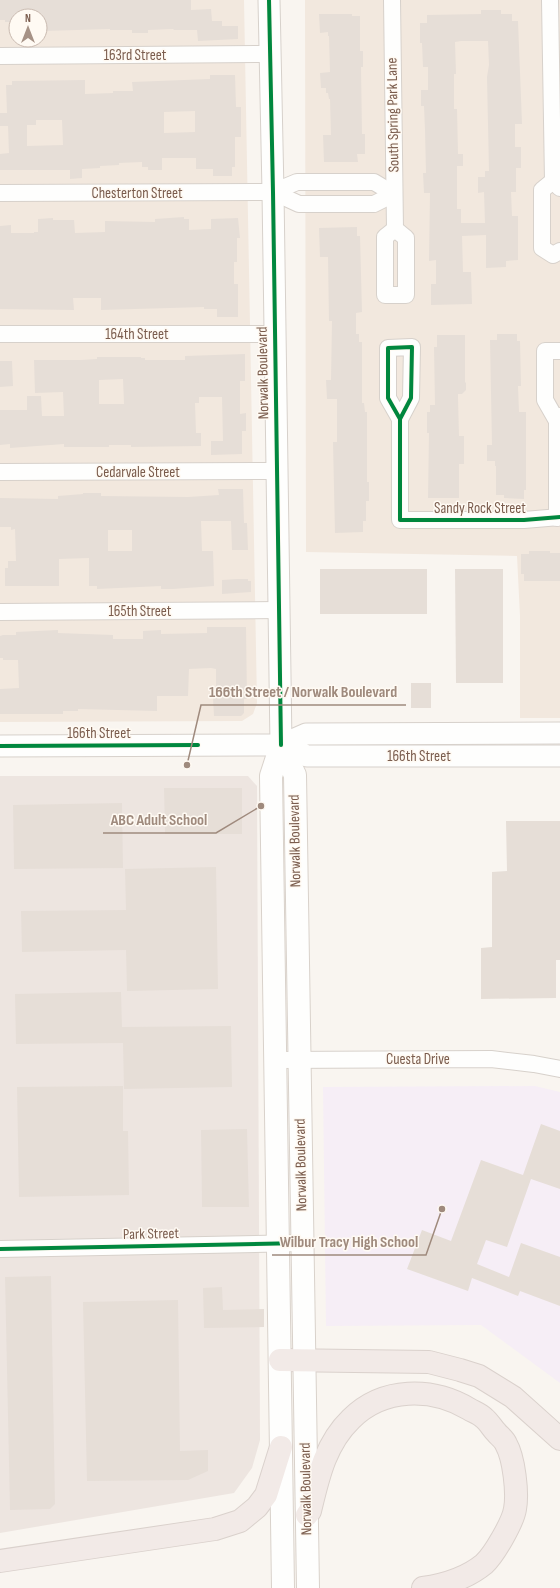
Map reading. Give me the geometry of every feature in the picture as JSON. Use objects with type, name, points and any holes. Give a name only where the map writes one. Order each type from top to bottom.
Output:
[{"type":"highway","points":[[280,1360],[423,1362],[460,1370],[479,1376],[513,1397],[560,1439]]},
{"type":"highway","points":[[307,1516],[310,1511],[320,1468],[330,1445],[351,1419],[373,1402],[404,1394],[427,1393],[454,1400],[484,1418],[506,1444],[516,1476],[515,1510],[503,1538],[485,1563],[466,1575],[441,1585],[423,1588]]},
{"type":"highway","points":[[0,1561],[215,1529],[240,1521],[257,1507],[266,1495],[281,1447]]},
{"type":"main road","name":"Norwalk Boulevard","points":[[281,745],[295,774],[308,1588]]},
{"type":"main road","name":"Norwalk Boulevard","points":[[281,745],[271,776],[283,1588]]},
{"type":"street","name":"Norwalk Boulevard","points":[[269,0],[274,192],[274,334],[281,745]]},
{"type":"street","name":"South Spring Park Lane","points":[[392,0],[395,230]]},
{"type":"street","points":[[550,0],[556,185],[542,190],[542,248],[553,255],[560,251]]},
{"type":"street","name":"163rd Street","points":[[0,56],[270,54]]},
{"type":"street","points":[[274,192],[297,182],[374,182],[394,194]]},
{"type":"street","points":[[274,192],[299,204],[374,204],[394,194]]},
{"type":"street","name":"Chesterton Street","points":[[0,193],[274,192]]},
{"type":"street","name":"164th Street","points":[[0,334],[274,334]]},
{"type":"street","points":[[558,518],[559,419],[545,400],[545,351],[560,351]]},
{"type":"street","name":"Sandy Rock Street","points":[[400,419],[400,520],[524,520],[558,518]]},
{"type":"street","name":"Cedarvale Street","points":[[0,472],[277,471]]},
{"type":"street","name":"165th Street","points":[[0,612],[279,610]]},
{"type":"street","name":"166th Street","points":[[281,745],[306,734],[560,733]]},
{"type":"street","name":"166th Street","points":[[0,746],[281,745],[307,756],[560,756]]},
{"type":"street","name":"Cuesta Drive","points":[[275,1060],[491,1059],[534,1064],[560,1069]]},
{"type":"street","name":"Park Street","points":[[0,1249],[302,1243]]},
{"type":"shaded area","points":[[0,0],[244,0],[257,703],[253,714],[242,721],[0,722]]},
{"type":"shaded area","points":[[305,0],[560,0],[560,718],[520,718],[520,616],[517,556],[306,552]]},
{"type":"shaded area","points":[[0,776],[248,776],[257,786],[260,1440],[252,1468],[234,1493],[0,1533]]},
{"type":"shaded area","points":[[535,1086],[560,1092],[560,1383],[481,1325],[326,1326],[323,1087]]},
{"type":"building","points":[[0,0],[191,0],[191,10],[211,9],[212,21],[222,21],[222,26],[238,26],[238,39],[198,41],[197,30],[148,30],[148,33],[132,33],[132,30],[110,29],[48,31],[48,8],[8,8],[8,22],[5,22],[5,20],[0,20]]},
{"type":"building","points":[[481,10],[501,10],[501,14],[512,14],[512,21],[518,21],[522,124],[515,124],[515,147],[521,147],[521,168],[516,168],[516,192],[511,192],[512,216],[518,216],[518,260],[506,261],[506,267],[486,268],[486,235],[462,236],[463,272],[471,272],[472,304],[431,305],[431,284],[436,284],[436,260],[429,261],[430,193],[424,193],[423,173],[426,173],[425,130],[424,106],[421,106],[421,90],[428,90],[428,67],[423,67],[422,43],[420,43],[420,23],[427,23],[427,15],[481,14]],"holes":[[[488,41],[489,65],[487,77],[489,171],[485,171],[485,177],[478,177],[478,193],[484,192],[485,223],[461,223],[461,209],[457,209],[457,166],[463,166],[463,154],[458,154],[457,109],[454,109],[454,74],[456,74],[455,42]]]},
{"type":"building","points":[[319,14],[352,14],[352,16],[360,16],[360,51],[363,51],[363,67],[361,67],[362,134],[365,134],[365,154],[357,154],[358,162],[324,162],[323,135],[331,135],[330,99],[328,93],[326,93],[326,88],[321,88],[320,73],[330,72],[329,36],[328,32],[320,33]]},
{"type":"building","points":[[210,75],[235,75],[236,107],[241,107],[241,137],[235,137],[235,167],[232,167],[232,176],[213,176],[213,169],[196,169],[196,158],[162,158],[162,170],[148,170],[148,167],[142,167],[142,162],[119,163],[119,165],[82,169],[82,178],[70,179],[70,170],[0,170],[0,154],[9,153],[8,126],[0,126],[0,113],[7,113],[6,85],[12,85],[12,81],[85,80],[85,94],[113,93],[113,91],[133,91],[132,82],[210,79]],"holes":[[[195,111],[195,132],[164,133],[164,112]],[[36,120],[62,120],[63,145],[27,146],[27,125],[36,125]]]},
{"type":"building","points":[[184,217],[184,219],[189,219],[189,230],[211,229],[211,219],[238,218],[240,238],[237,238],[237,262],[234,262],[234,284],[238,284],[238,317],[217,317],[217,309],[204,309],[204,307],[101,310],[101,298],[73,298],[74,310],[0,309],[0,226],[11,225],[11,233],[34,233],[38,232],[38,219],[53,218],[53,220],[74,220],[75,233],[105,232],[105,221],[155,222],[155,219]]},
{"type":"building","points":[[357,227],[357,236],[360,236],[362,312],[356,313],[356,334],[359,334],[359,342],[362,342],[362,403],[364,403],[365,412],[367,412],[367,482],[369,482],[369,501],[366,501],[366,521],[363,521],[363,532],[335,533],[333,442],[337,442],[337,399],[327,399],[326,380],[331,380],[332,321],[329,321],[328,257],[320,257],[319,228]]},
{"type":"building","points":[[497,334],[517,334],[517,341],[520,341],[521,386],[518,386],[519,412],[526,412],[526,490],[524,490],[524,499],[504,498],[504,495],[496,495],[495,461],[487,461],[487,445],[492,445],[490,340],[497,340]]},
{"type":"building","points":[[437,335],[465,335],[466,390],[462,394],[458,394],[459,436],[464,436],[464,464],[459,464],[459,498],[428,498],[429,433],[427,433],[427,412],[430,412],[430,405],[435,405],[434,347],[437,347]]},
{"type":"building","points":[[245,354],[245,381],[240,381],[240,414],[246,413],[246,431],[242,431],[242,454],[211,455],[211,441],[223,441],[222,397],[199,397],[199,403],[195,403],[196,433],[201,433],[201,446],[131,447],[131,445],[109,445],[109,447],[64,447],[64,444],[10,448],[10,444],[0,445],[0,410],[27,410],[27,396],[41,396],[42,416],[64,416],[63,392],[35,393],[34,360],[81,360],[97,359],[97,357],[141,357],[145,358],[145,360],[185,360],[185,356]],"holes":[[[123,379],[124,404],[99,404],[99,380]]]},
{"type":"building","points":[[0,361],[12,361],[13,386],[0,387]]},
{"type":"building","points":[[218,489],[243,489],[244,523],[247,523],[248,550],[232,550],[231,521],[201,521],[202,551],[213,551],[214,586],[173,589],[161,589],[161,586],[97,589],[97,586],[89,586],[89,558],[59,559],[59,586],[5,586],[5,568],[8,568],[8,561],[16,561],[15,529],[11,530],[11,527],[0,527],[0,498],[58,499],[58,496],[83,493],[101,493],[101,496],[188,497],[219,495]],"holes":[[[108,530],[132,530],[132,551],[108,551]]]},
{"type":"building","points":[[529,551],[550,551],[550,553],[560,553],[560,581],[524,581],[524,574],[521,574],[521,554],[529,554]]},
{"type":"building","points":[[320,569],[427,569],[427,614],[320,614]]},
{"type":"building","points":[[455,569],[503,569],[503,683],[456,683]]},
{"type":"building","points":[[248,579],[248,581],[251,581],[251,592],[222,594],[222,580]]},
{"type":"building","points":[[207,627],[246,627],[247,699],[244,699],[244,713],[241,716],[214,716],[213,697],[216,696],[216,669],[211,668],[189,669],[188,696],[157,696],[157,711],[78,709],[78,711],[63,711],[63,714],[0,714],[0,689],[19,688],[18,660],[3,660],[3,658],[0,658],[0,636],[16,635],[16,632],[58,630],[58,633],[113,635],[113,639],[143,639],[143,631],[161,630],[161,634],[207,633]]},
{"type":"building","points":[[411,683],[431,683],[431,708],[411,708]]},
{"type":"building","points":[[164,788],[242,788],[242,834],[165,834]]},
{"type":"building","points":[[122,803],[123,868],[14,869],[13,805]]},
{"type":"building","points":[[506,821],[560,821],[560,960],[556,960],[556,998],[481,999],[481,948],[492,947],[492,872],[507,871]]},
{"type":"building","points":[[216,867],[218,989],[127,991],[126,950],[22,952],[21,911],[126,910],[125,869]]},
{"type":"building","points":[[121,992],[122,1027],[231,1026],[232,1087],[124,1089],[123,1043],[16,1044],[15,994]]},
{"type":"building","points":[[123,1086],[123,1131],[128,1131],[129,1195],[19,1197],[17,1087]]},
{"type":"building","points":[[541,1124],[560,1131],[560,1189],[531,1179],[507,1247],[486,1240],[477,1264],[509,1277],[521,1243],[560,1257],[560,1306],[520,1291],[518,1296],[472,1278],[468,1291],[407,1269],[422,1230],[451,1241],[481,1160],[523,1175]]},
{"type":"building","points":[[247,1129],[249,1207],[202,1207],[201,1130]]},
{"type":"building","points":[[51,1276],[55,1504],[50,1509],[10,1510],[5,1277]]},
{"type":"building","points":[[222,1287],[223,1310],[264,1309],[264,1327],[204,1328],[203,1288]]},
{"type":"building","points":[[178,1300],[180,1451],[208,1450],[208,1471],[188,1480],[87,1481],[83,1302]]},
{"type":"cycle path","points":[[269,0],[281,745]]},
{"type":"cycle path","points":[[400,419],[411,398],[412,347],[388,348],[388,398],[400,419],[400,520],[524,520],[560,517]]},
{"type":"cycle path","points":[[0,746],[198,745]]},
{"type":"cycle path","points":[[0,1249],[302,1243]]},
{"type":"place","name":"166th Street / Norwalk Boulevard","points":[[187,765]]},
{"type":"place","name":"ABC Adult School","points":[[261,806]]},
{"type":"place","name":"Wilbur Tracy High School","points":[[442,1209]]}]
